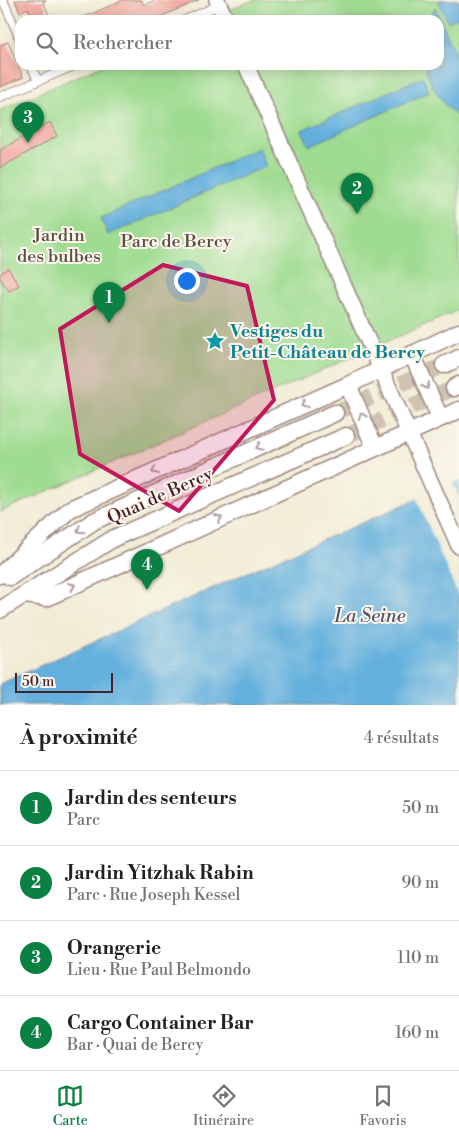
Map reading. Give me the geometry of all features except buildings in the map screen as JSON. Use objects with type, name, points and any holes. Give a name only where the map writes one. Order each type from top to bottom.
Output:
[{"type":"main road","points":[[216,4],[223,15]]},
{"type":"main road","points":[[248,70],[459,546]]},
{"type":"main road","points":[[0,575],[70,509],[348,385],[459,332]]},
{"type":"main road","points":[[412,354],[440,418]]},
{"type":"main road","points":[[444,365],[459,358]]},
{"type":"main road","points":[[348,385],[376,448]]},
{"type":"main road","points":[[26,595],[46,598],[376,448],[410,437],[440,418],[459,410]]},
{"type":"main road","name":"Quai de Bercy","points":[[0,583],[94,521],[335,413]]},
{"type":"main road","name":"Quai de Bercy","points":[[0,610],[114,538],[346,436]]},
{"type":"street","points":[[3,0],[15,28]]},
{"type":"street","points":[[194,15],[216,4]]},
{"type":"street","points":[[33,70],[38,80]]},
{"type":"street","points":[[0,97],[63,70]]},
{"type":"highlighted area","points":[[163,265],[247,286],[274,400],[179,511],[80,454],[60,329]]},
{"type":"green space","name":"Parc de Bercy","points":[[253,0],[459,0],[459,310],[0,512],[0,110],[92,70],[444,70],[444,15],[217,15]]},
{"type":"water","points":[[440,0],[459,0],[459,17],[448,22],[439,2]]},
{"type":"water","points":[[435,7],[439,15],[431,15]]},
{"type":"water","points":[[444,27],[459,61],[458,117],[446,106],[430,80],[427,70],[444,70]]},
{"type":"water","points":[[423,77],[429,92],[309,146],[302,130]]},
{"type":"water","points":[[259,148],[266,166],[108,235],[101,218]]},
{"type":"water","name":"La Seine","points":[[459,481],[459,705],[0,705],[0,684],[246,573]]},
{"type":"pier","points":[[452,482],[459,497],[459,597],[416,497]]},
{"type":"tunnel","points":[[335,413],[444,365]]},
{"type":"tunnel","points":[[346,436],[454,388]]},
{"type":"place","name":"Orangerie","points":[[28,143]]},
{"type":"place","name":"Jardin Yitzhak Rabin","points":[[357,214]]},
{"type":"place","name":"Jardin des senteurs","points":[[109,323]]},
{"type":"place","name":"Vestiges du Petit-Château de Bercy","points":[[215,341]]},
{"type":"place","name":"Cargo Container Bar","points":[[147,590]]},
{"type":"park label","name":"Jardin des bulbes","points":[[59,245]]}]
